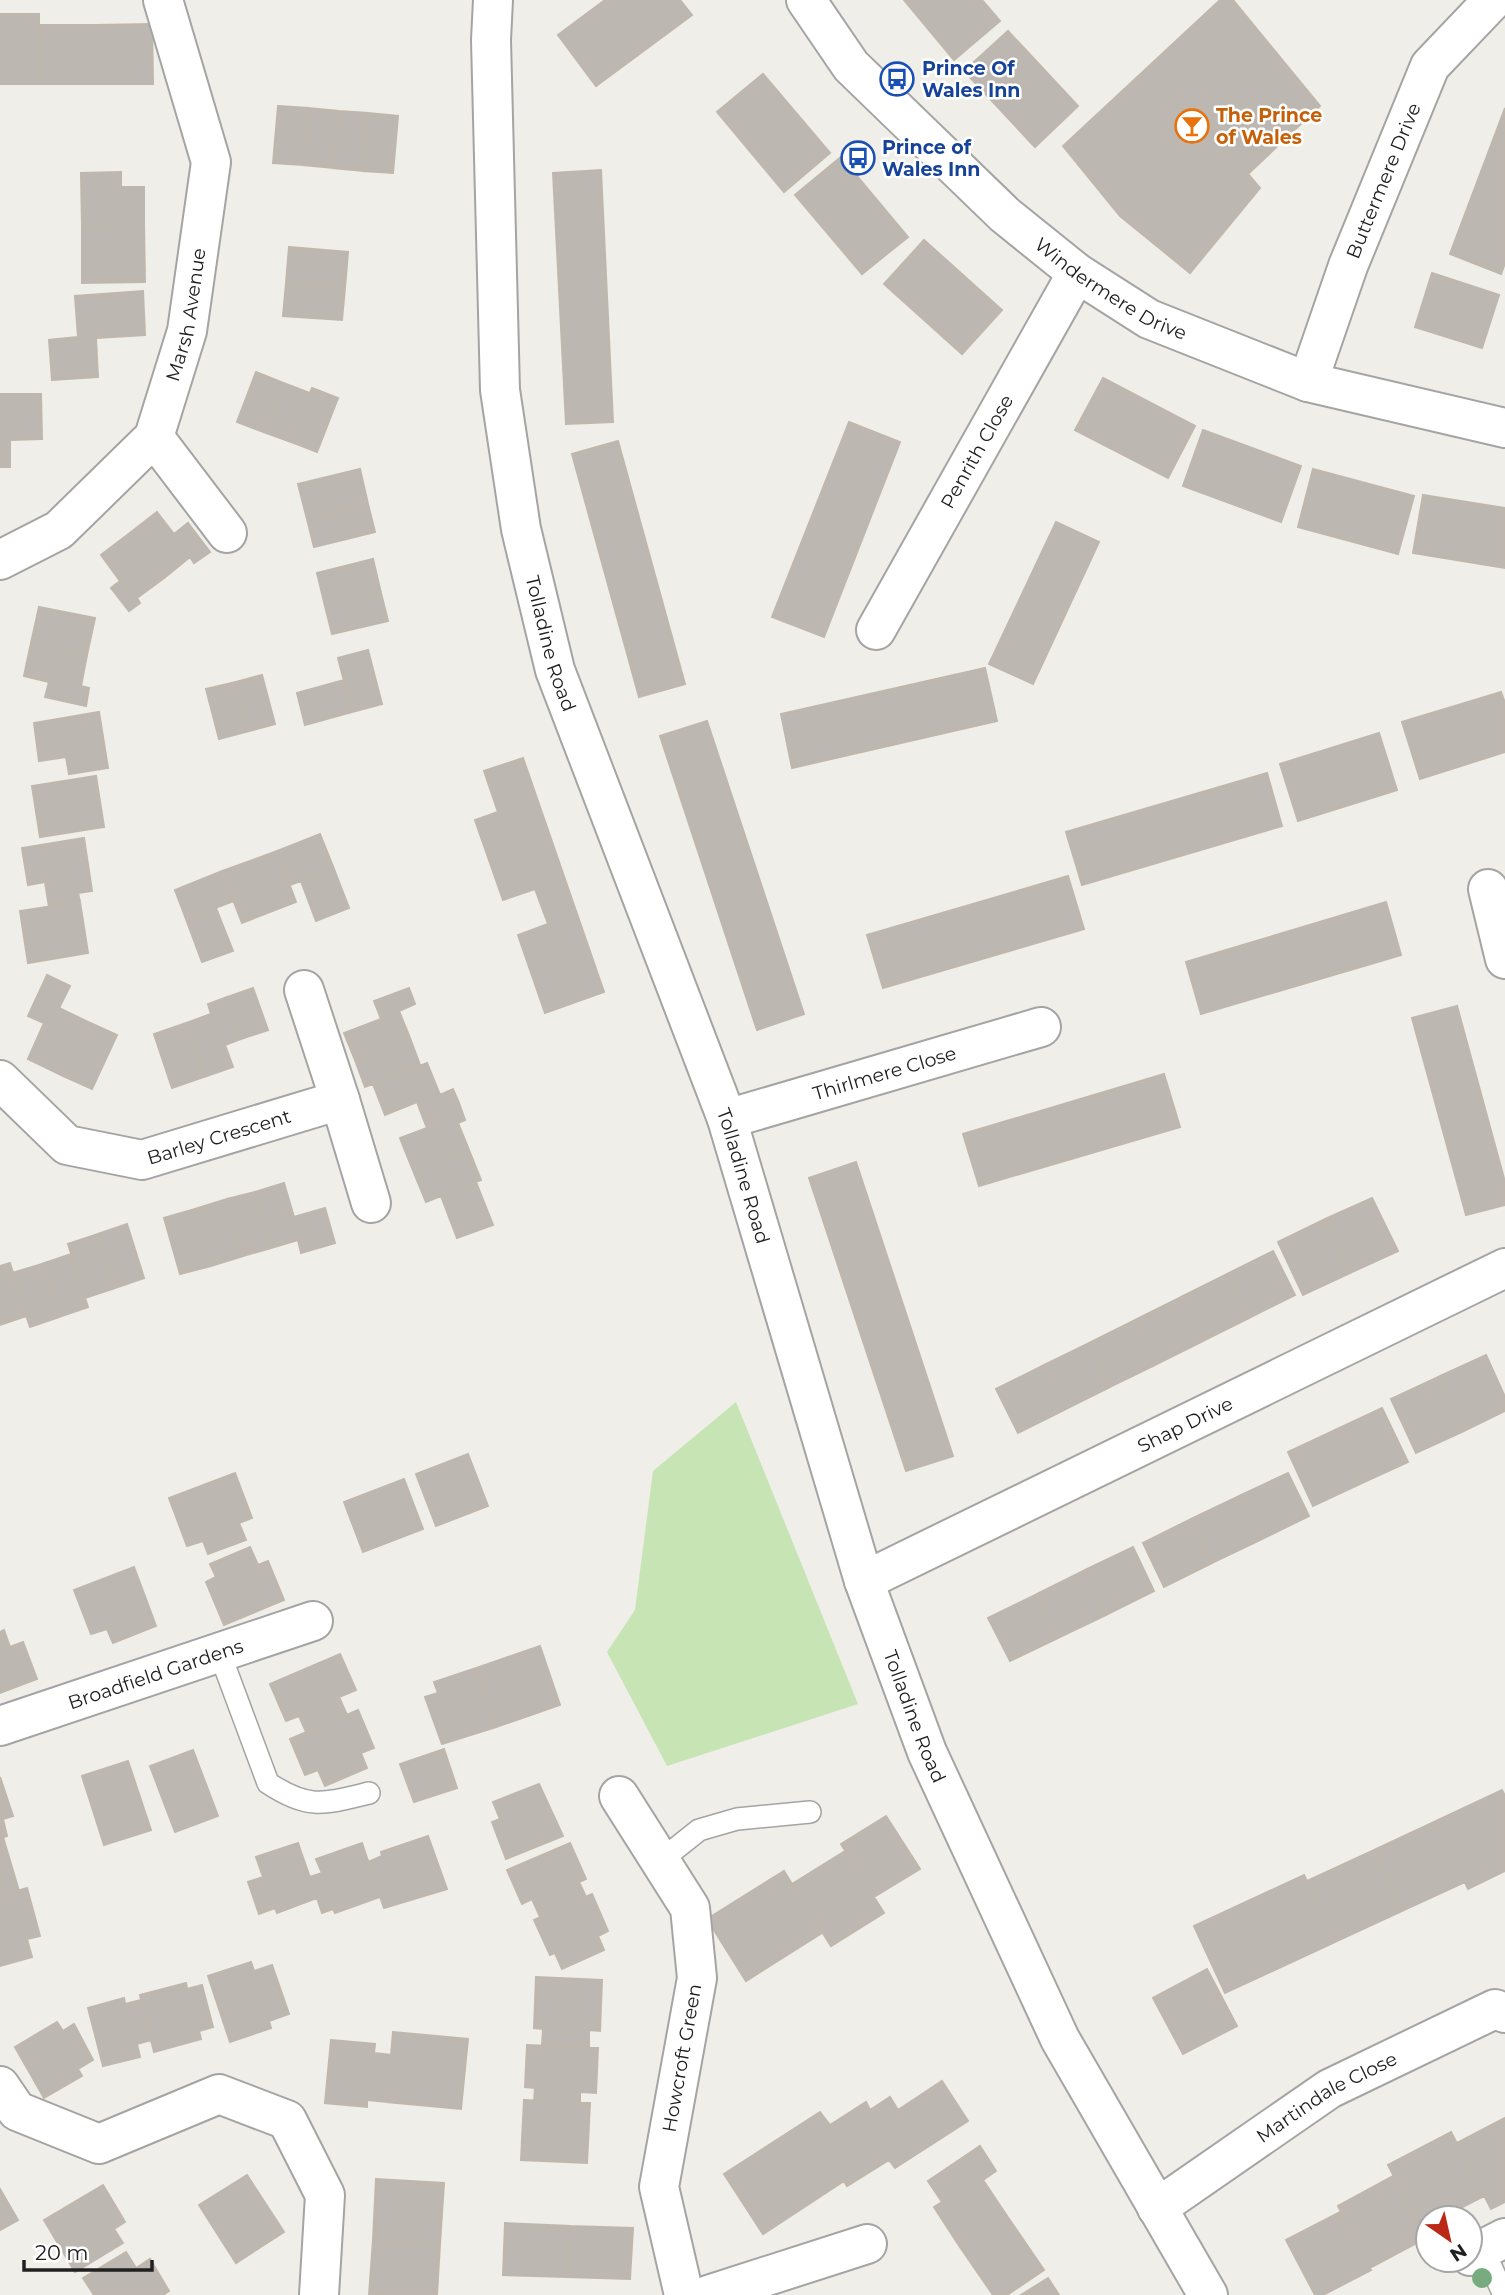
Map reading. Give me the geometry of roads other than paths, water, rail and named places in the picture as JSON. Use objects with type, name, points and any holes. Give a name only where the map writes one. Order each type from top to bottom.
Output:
[{"type":"street","name":"Marsh Avenue","points":[[0,561],[59,530],[154,437],[187,331],[211,162],[163,0]]},
{"type":"street","name":"Tolladine Road","points":[[493,0],[491,40],[500,390],[521,528],[555,670],[727,1119],[864,1581],[927,1752],[1060,2039],[1208,2295]]},
{"type":"street","name":"Windermere Drive","points":[[806,0],[851,65],[1005,215],[1077,272],[1149,319],[1308,382],[1505,428]]},
{"type":"street","name":"Buttermere Drive","points":[[1308,382],[1348,266],[1430,66],[1493,0]]},
{"type":"street","name":"Penrith Close","points":[[876,630],[1077,272]]},
{"type":"street","points":[[154,437],[227,533]]},
{"type":"street","points":[[1488,889],[1505,959]]},
{"type":"street","points":[[304,990],[371,1203]]},
{"type":"street","name":"Thirlmere Close","points":[[727,1119],[1041,1027]]},
{"type":"street","name":"Barley Crescent","points":[[0,1080],[67,1145],[142,1160],[340,1100]]},
{"type":"street","name":"Shap Drive","points":[[864,1581],[1505,1268]]},
{"type":"street","name":"Broadfield Gardens","points":[[0,1726],[313,1621]]},
{"type":"street","name":"Howcroft Green","points":[[619,1796],[690,1908],[697,1978],[659,2187],[684,2295]]},
{"type":"street","name":"Martindale Close","points":[[1157,2208],[1329,2089],[1495,2008],[1505,2012]]},
{"type":"street","points":[[0,2085],[17,2111],[99,2144],[219,2094],[287,2120],[325,2195],[320,2295]]},
{"type":"street","points":[[708,2295],[867,2244]]},
{"type":"lane","points":[[220,1654],[268,1783],[287,1795],[314,1804],[369,1793]]},
{"type":"lane","points":[[660,1861],[699,1830],[737,1819],[810,1812]]},
{"type":"lane","points":[[1484,2266],[1504,2295]]},
{"type":"place","name":"Prince Of Wales Inn","points":[[897,79]]},
{"type":"place","name":"The Prince of Wales","points":[[1192,126]]},
{"type":"place","name":"Prince of Wales Inn","points":[[858,158]]}]
